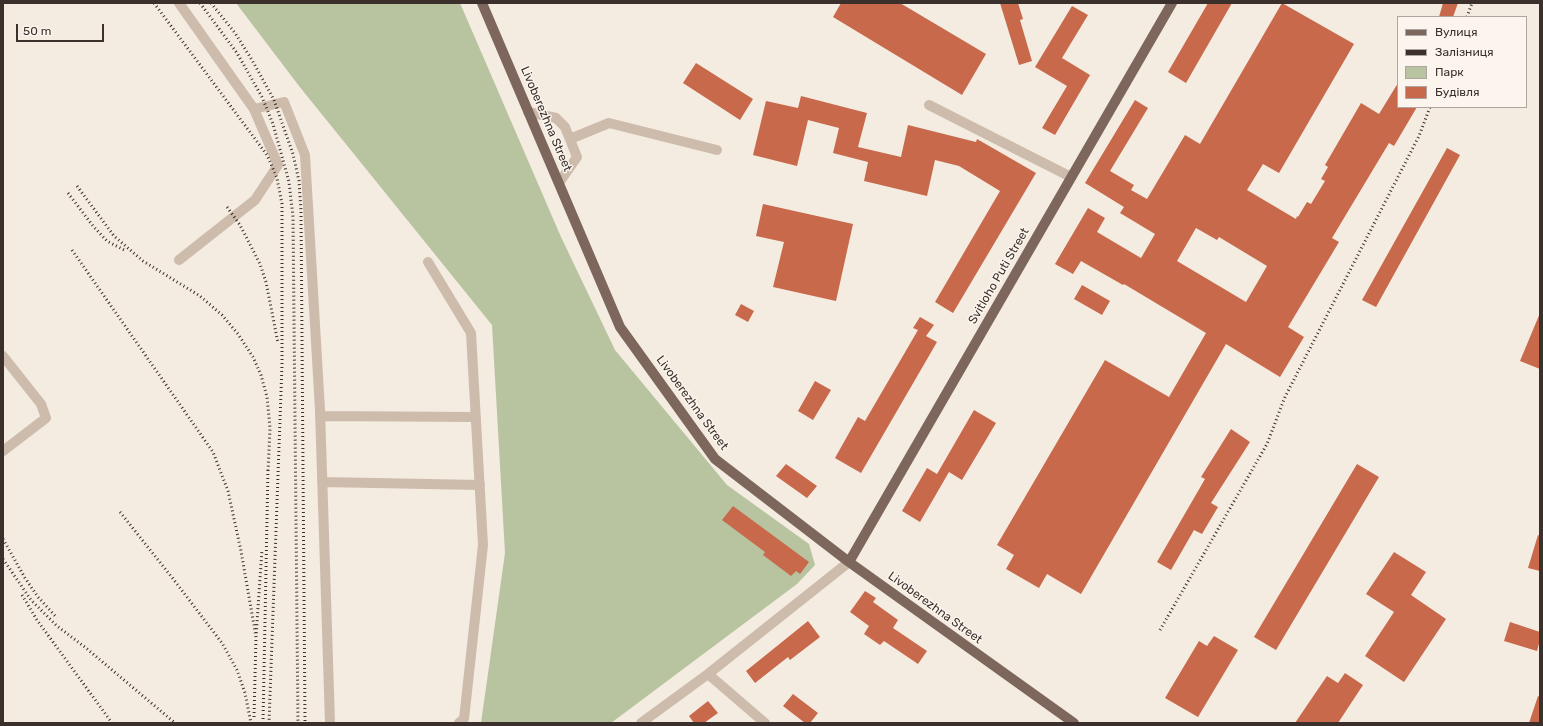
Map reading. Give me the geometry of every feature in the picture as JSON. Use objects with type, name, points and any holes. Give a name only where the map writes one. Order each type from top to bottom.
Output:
[{"type":"main road","name":"Livoberezhna Street","points":[[482,3],[620,327],[715,459],[849,562],[1074,723]]},
{"type":"main road","name":"Svitloho Puti Street","points":[[849,562],[1172,3]]},
{"type":"street","points":[[179,3],[254,109],[278,165],[255,200],[179,260]]},
{"type":"street","points":[[254,109],[284,102],[306,155],[320,416],[330,723]]},
{"type":"street","points":[[929,105],[1071,177]]},
{"type":"street","points":[[528,112],[556,118],[566,127],[577,157],[559,183]]},
{"type":"street","points":[[570,139],[609,124],[717,150]]},
{"type":"street","points":[[428,262],[471,334],[483,545],[464,719],[459,723]]},
{"type":"street","points":[[3,356],[41,404],[46,418],[3,452]]},
{"type":"street","points":[[320,416],[476,417]]},
{"type":"street","points":[[322,482],[480,485]]},
{"type":"street","points":[[641,723],[708,674],[849,562]]},
{"type":"street","points":[[708,674],[764,723]]},
{"type":"green space","points":[[236,3],[460,3],[561,237],[615,350],[727,485],[809,544],[815,565],[797,584],[611,723],[481,723],[505,553],[492,325],[299,86]]},
{"type":"building","points":[[841,3],[900,3],[986,54],[962,95],[833,17]]},
{"type":"building","points":[[1000,3],[1018,3],[1023,19],[1020,20],[1032,61],[1019,65]]},
{"type":"building","points":[[1208,3],[1232,3],[1186,83],[1168,72]]},
{"type":"building","points":[[1282,3],[1354,44],[1279,173],[1263,164],[1247,190],[1296,219],[1307,202],[1311,204],[1325,181],[1321,179],[1328,167],[1325,165],[1361,103],[1379,114],[1397,85],[1397,108],[1416,108],[1394,146],[1389,143],[1332,238],[1339,242],[1288,327],[1304,337],[1280,377],[1226,344],[1081,594],[1047,574],[1039,588],[1006,569],[1014,555],[997,545],[1105,360],[1169,397],[1206,333],[1124,284],[1123,285],[1081,261],[1073,274],[1055,264],[1088,208],[1105,218],[1097,232],[1141,258],[1155,234],[1120,213],[1124,207],[1085,183],[1135,100],[1148,108],[1110,171],[1134,185],[1131,190],[1147,199],[1185,135],[1200,144]],"holes":[[[1196,228],[1217,240],[1219,237],[1267,266],[1246,302],[1177,261]]]},
{"type":"building","points":[[1443,3],[1458,3],[1453,16],[1439,16]]},
{"type":"building","points":[[1072,6],[1088,15],[1062,58],[1090,75],[1055,135],[1042,128],[1067,86],[1035,67]]},
{"type":"building","points":[[696,63],[753,99],[740,120],[683,83]]},
{"type":"building","points":[[801,96],[867,113],[858,147],[901,157],[908,125],[976,142],[977,139],[1036,173],[953,313],[935,302],[1000,191],[959,166],[935,160],[927,196],[864,181],[868,162],[833,153],[839,128],[808,120],[797,166],[753,155],[766,101],[798,108]]},
{"type":"building","points":[[1447,148],[1460,155],[1376,307],[1362,300]]},
{"type":"building","points":[[763,204],[853,224],[836,301],[773,287],[784,242],[756,236]]},
{"type":"building","points":[[1082,285],[1110,301],[1102,315],[1074,299]]},
{"type":"building","points":[[741,304],[754,311],[748,322],[735,315]]},
{"type":"building","points":[[1540,313],[1540,369],[1520,361]]},
{"type":"building","points":[[920,317],[934,325],[926,336],[937,342],[861,473],[835,458],[858,417],[865,421],[918,330],[913,328]]},
{"type":"building","points":[[815,381],[831,390],[813,420],[798,411]]},
{"type":"building","points":[[974,410],[996,423],[962,480],[949,472],[920,522],[902,511],[927,468],[937,474]]},
{"type":"building","points":[[1231,429],[1250,442],[1211,503],[1218,507],[1202,534],[1194,530],[1171,570],[1157,562],[1205,479],[1201,477]]},
{"type":"building","points":[[786,464],[817,486],[807,498],[776,476]]},
{"type":"building","points":[[1357,464],[1379,477],[1276,650],[1254,637]]},
{"type":"building","points":[[733,506],[809,562],[800,574],[796,571],[791,576],[763,555],[765,552],[722,520]]},
{"type":"building","points":[[1538,535],[1540,536],[1540,571],[1528,568]]},
{"type":"building","points":[[1394,552],[1426,572],[1411,595],[1446,619],[1404,682],[1365,656],[1394,612],[1366,594]]},
{"type":"building","points":[[865,591],[876,598],[873,602],[898,620],[893,628],[927,651],[918,664],[884,641],[880,645],[864,634],[869,626],[850,612]]},
{"type":"building","points":[[808,621],[820,637],[790,660],[788,657],[755,683],[746,671]]},
{"type":"building","points":[[1510,622],[1540,632],[1540,640],[1537,651],[1504,641]]},
{"type":"building","points":[[1214,636],[1238,650],[1198,717],[1165,698],[1199,641],[1207,646]]},
{"type":"building","points":[[1345,673],[1363,685],[1338,723],[1295,723],[1327,676],[1338,683]]},
{"type":"building","points":[[793,694],[818,713],[810,723],[805,723],[783,706]]},
{"type":"building","points":[[1538,696],[1540,697],[1540,723],[1529,723]]},
{"type":"building","points":[[708,701],[718,713],[704,723],[694,723],[689,716]]},
{"type":"railway","points":[[154,3],[267,155],[277,178],[282,204],[282,365],[269,723]]},
{"type":"railway","points":[[200,3],[237,53],[262,97],[273,124],[289,182],[293,217],[298,723]]},
{"type":"railway","points":[[211,3],[235,33],[274,100],[293,154],[299,181],[301,211],[305,723]]},
{"type":"railway","points":[[1467,16],[1472,3]]},
{"type":"railway","points":[[1160,630],[1267,444],[1285,397],[1419,136],[1430,108]]},
{"type":"railway","points":[[77,186],[114,236],[143,261],[200,296],[222,315],[238,334],[253,357],[261,375],[267,397],[270,428],[268,472]]},
{"type":"railway","points":[[68,193],[93,226],[107,241],[126,251]]},
{"type":"railway","points":[[227,207],[240,225],[260,264],[266,282],[278,343]]},
{"type":"railway","points":[[72,250],[213,452],[228,491],[241,551],[256,637]]},
{"type":"railway","points":[[263,723],[268,468]]},
{"type":"railway","points":[[120,512],[222,643],[237,670],[245,693],[251,723]]},
{"type":"railway","points":[[3,539],[25,578],[38,597],[57,618]]},
{"type":"railway","points":[[254,717],[256,637],[262,550]]},
{"type":"railway","points":[[3,559],[31,600],[57,626],[86,648],[175,723]]},
{"type":"railway","points":[[22,595],[37,620],[112,723]]}]
